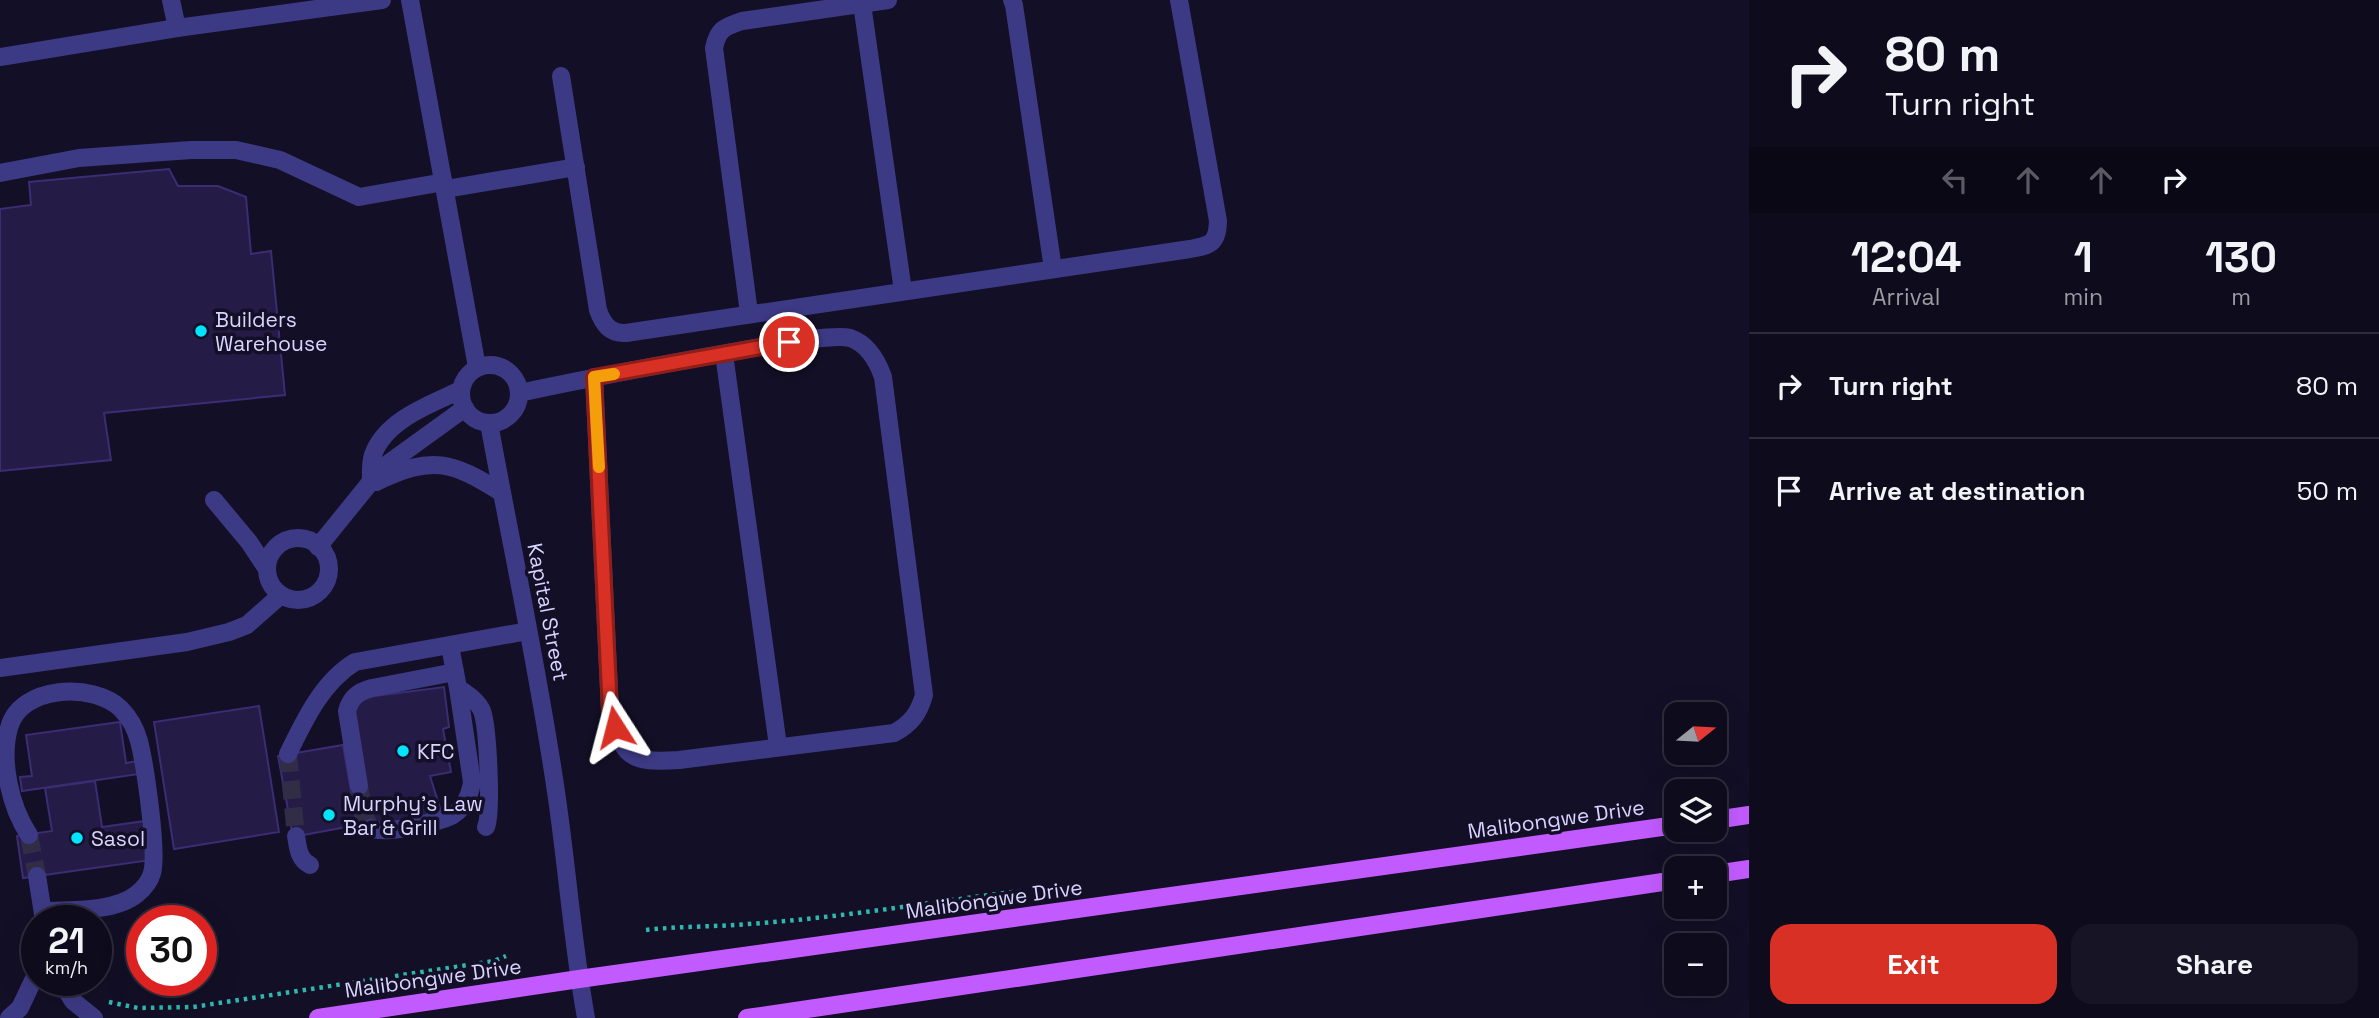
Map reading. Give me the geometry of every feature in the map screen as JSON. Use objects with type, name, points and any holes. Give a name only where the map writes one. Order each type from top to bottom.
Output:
[{"type":"main road","points":[[1727,818],[1749,815]]},
{"type":"main road","name":"Malibongwe Drive","points":[[318,1018],[1664,827]]},
{"type":"main road","points":[[1727,872],[1749,869]]},
{"type":"main road","points":[[747,1018],[1664,882]]},
{"type":"street","points":[[171,0],[177,28]]},
{"type":"street","points":[[0,57],[177,28],[382,0]]},
{"type":"street","points":[[411,0],[477,368]]},
{"type":"street","points":[[749,313],[714,48],[717,35],[727,26],[742,21],[888,0]]},
{"type":"street","points":[[1012,0],[1053,269]]},
{"type":"street","points":[[561,76],[598,310],[603,323],[612,331],[626,333],[1203,246],[1214,241],[1218,221],[1179,0]]},
{"type":"street","points":[[862,4],[903,291]]},
{"type":"street","points":[[0,173],[79,158],[191,150],[236,150],[280,160],[359,197],[502,180],[576,167]]},
{"type":"street","points":[[519,393],[586,379],[789,342],[848,337],[862,343],[876,359],[887,398],[924,695],[916,715],[904,727],[894,733],[653,761],[631,755],[620,743],[610,711],[586,379]]},
{"type":"street","points":[[724,354],[778,746]]},
{"type":"street","points":[[486,364],[505,368],[512,375],[519,393],[518,402],[507,418],[489,423],[471,416],[465,408],[461,390],[464,381],[477,368],[486,364]]},
{"type":"street","points":[[370,484],[372,458],[379,442],[399,423],[425,406],[461,390]]},
{"type":"street","points":[[318,547],[390,462],[465,408]]},
{"type":"street","name":"Kapital Street","points":[[489,423],[535,660],[556,789],[586,1018]]},
{"type":"street","points":[[370,484],[401,470],[438,465],[468,471],[502,493]]},
{"type":"street","points":[[214,500],[249,542],[267,569],[274,588],[281,595],[300,600],[318,593],[324,585],[328,566],[326,557],[318,547],[303,539],[292,539],[282,542],[269,558],[267,569]]},
{"type":"street","points":[[0,668],[187,642],[229,632],[247,625],[281,595]]},
{"type":"street","points":[[288,754],[302,725],[328,685],[342,670],[355,662],[528,631]]},
{"type":"street","points":[[371,828],[384,832],[453,815],[470,794],[472,782],[450,646]]},
{"type":"street","points":[[359,786],[347,711],[350,700],[360,692],[372,688],[456,680]]},
{"type":"street","points":[[456,680],[482,712],[490,811],[486,827]]},
{"type":"street","points":[[29,835],[14,808],[9,787],[6,740],[10,722],[17,711],[29,702],[47,695],[74,691],[93,693],[111,700],[128,718],[139,741],[154,863],[152,876],[135,896],[110,905]]},
{"type":"street","points":[[296,836],[299,854],[304,862],[310,864]]},
{"type":"street","points":[[37,876],[42,905]]},
{"type":"street","points":[[9,1018],[20,1008],[26,996]]},
{"type":"street","points":[[70,996],[94,1018]]},
{"type":"path","points":[[106,1000],[138,1008],[193,1007],[494,961],[506,956]]},
{"type":"building","points":[[169,169],[178,186],[218,186],[246,197],[251,254],[271,251],[285,395],[104,413],[111,460],[0,471],[0,209],[31,205],[29,182]]},
{"type":"building","name":"KFC","points":[[444,687],[449,727],[443,729],[451,772],[430,776],[441,811],[359,831],[351,788],[352,699]]},
{"type":"building","points":[[259,706],[279,832],[174,849],[154,722]]},
{"type":"building","points":[[120,722],[126,763],[138,761],[139,774],[22,791],[20,777],[32,776],[26,735]]},
{"type":"building","points":[[343,745],[357,825],[293,837],[278,756]]},
{"type":"building","points":[[95,781],[102,827],[145,821],[151,860],[23,878],[17,836],[52,831],[45,788]]},
{"type":"tunnel","points":[[288,754],[296,836]]},
{"type":"tunnel","points":[[359,786],[365,817],[371,828]]},
{"type":"tunnel","points":[[29,835],[37,876]]},
{"type":"slow traffic","points":[[599,467],[594,377],[614,374]]},
{"type":"place","name":"Builders Warehouse","points":[[201,331]]},
{"type":"place","name":"KFC","points":[[403,751]]},
{"type":"place","name":"Murphy's Law Bar & Grill","points":[[329,815]]},
{"type":"place","name":"Sasol","points":[[77,838]]},
{"type":"route","points":[[615,727],[610,711],[594,377],[789,342]]}]
